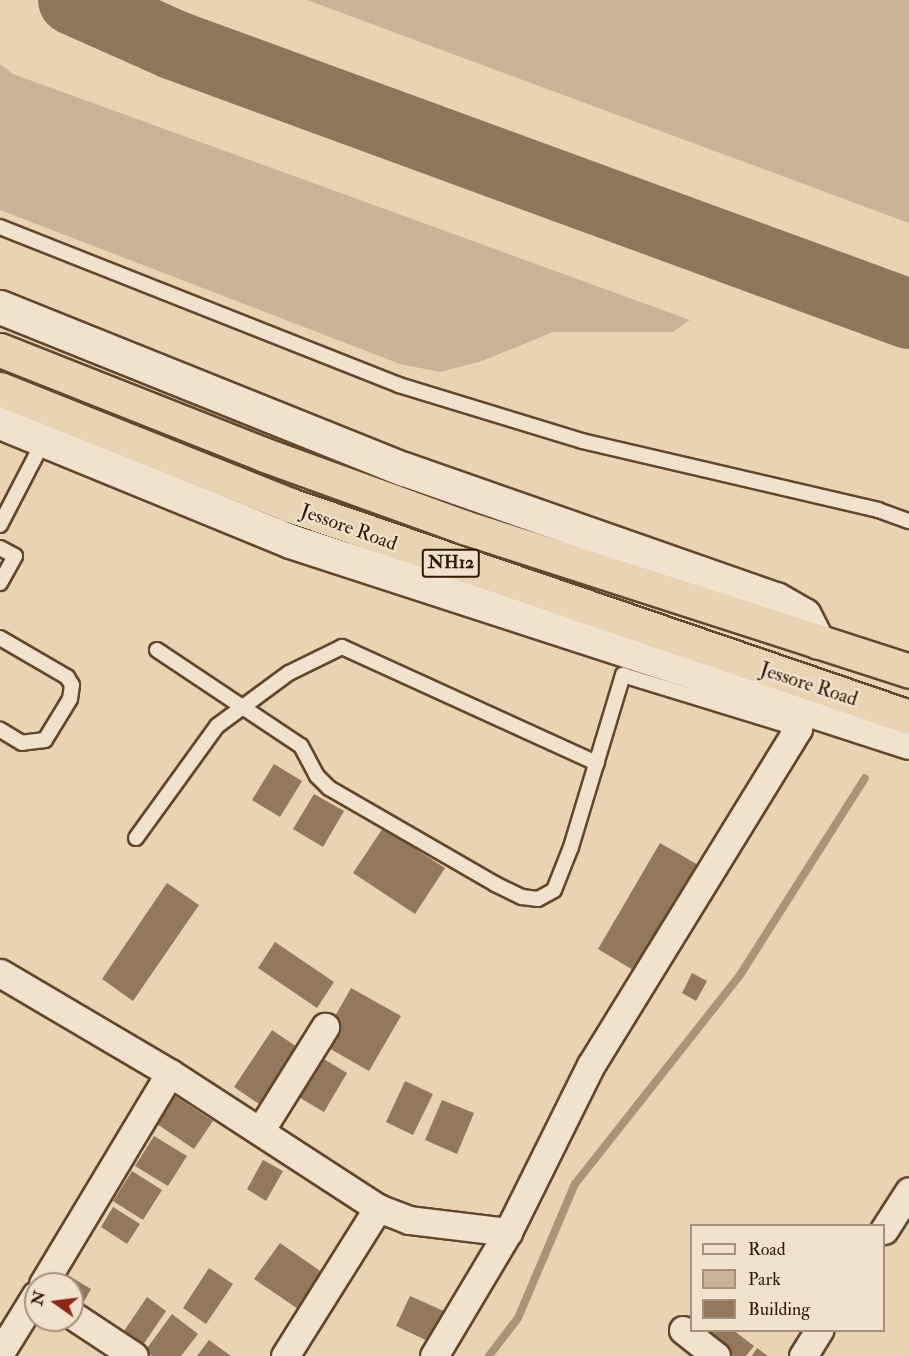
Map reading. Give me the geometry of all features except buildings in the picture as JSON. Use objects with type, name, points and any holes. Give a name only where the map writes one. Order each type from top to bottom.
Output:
[{"type":"highway","name":"NH12","points":[[0,350],[266,455],[464,527],[909,671]]},
{"type":"highway","name":"Jessore Road","points":[[0,389],[797,706],[909,717]]},
{"type":"street","points":[[0,307],[405,469],[776,599],[804,615],[818,642]]},
{"type":"street","points":[[0,422],[290,541],[909,742]]},
{"type":"street","points":[[434,1356],[508,1232],[591,1065],[797,706]]},
{"type":"street","points":[[0,973],[170,1073],[378,1208],[409,1220],[508,1232]]},
{"type":"street","points":[[260,1131],[325,1027]]},
{"type":"street","points":[[50,1272],[170,1073]]},
{"type":"street","points":[[885,1228],[909,1191]]},
{"type":"street","points":[[285,1356],[378,1208]]},
{"type":"street","points":[[0,1353],[24,1315]]},
{"type":"street","points":[[84,1323],[134,1356]]},
{"type":"street","points":[[683,1330],[716,1356]]},
{"type":"street","points":[[803,1356],[818,1332]]},
{"type":"lane","points":[[0,227],[399,385],[582,441],[878,510],[909,521]]},
{"type":"lane","points":[[0,525],[44,440]]},
{"type":"lane","points":[[0,548],[15,556],[0,583]]},
{"type":"lane","points":[[0,638],[67,677],[72,685],[70,699],[45,740],[22,743],[0,729]]},
{"type":"lane","points":[[136,838],[217,726],[289,673],[342,647],[597,763]]},
{"type":"lane","points":[[157,650],[301,747],[317,776],[329,788],[522,897],[538,899],[554,890],[597,763],[623,675],[797,706]]},
{"type":"green space","points":[[307,0],[909,0],[909,223]]},
{"type":"green space","points":[[0,64],[13,74],[690,320],[673,332],[553,332],[482,361],[440,372],[400,364],[0,210]]},
{"type":"waterway","points":[[489,1356],[518,1318],[575,1184],[740,975],[865,778]]},
{"type":"taxiway","points":[[73,0],[174,45],[909,314]]}]
